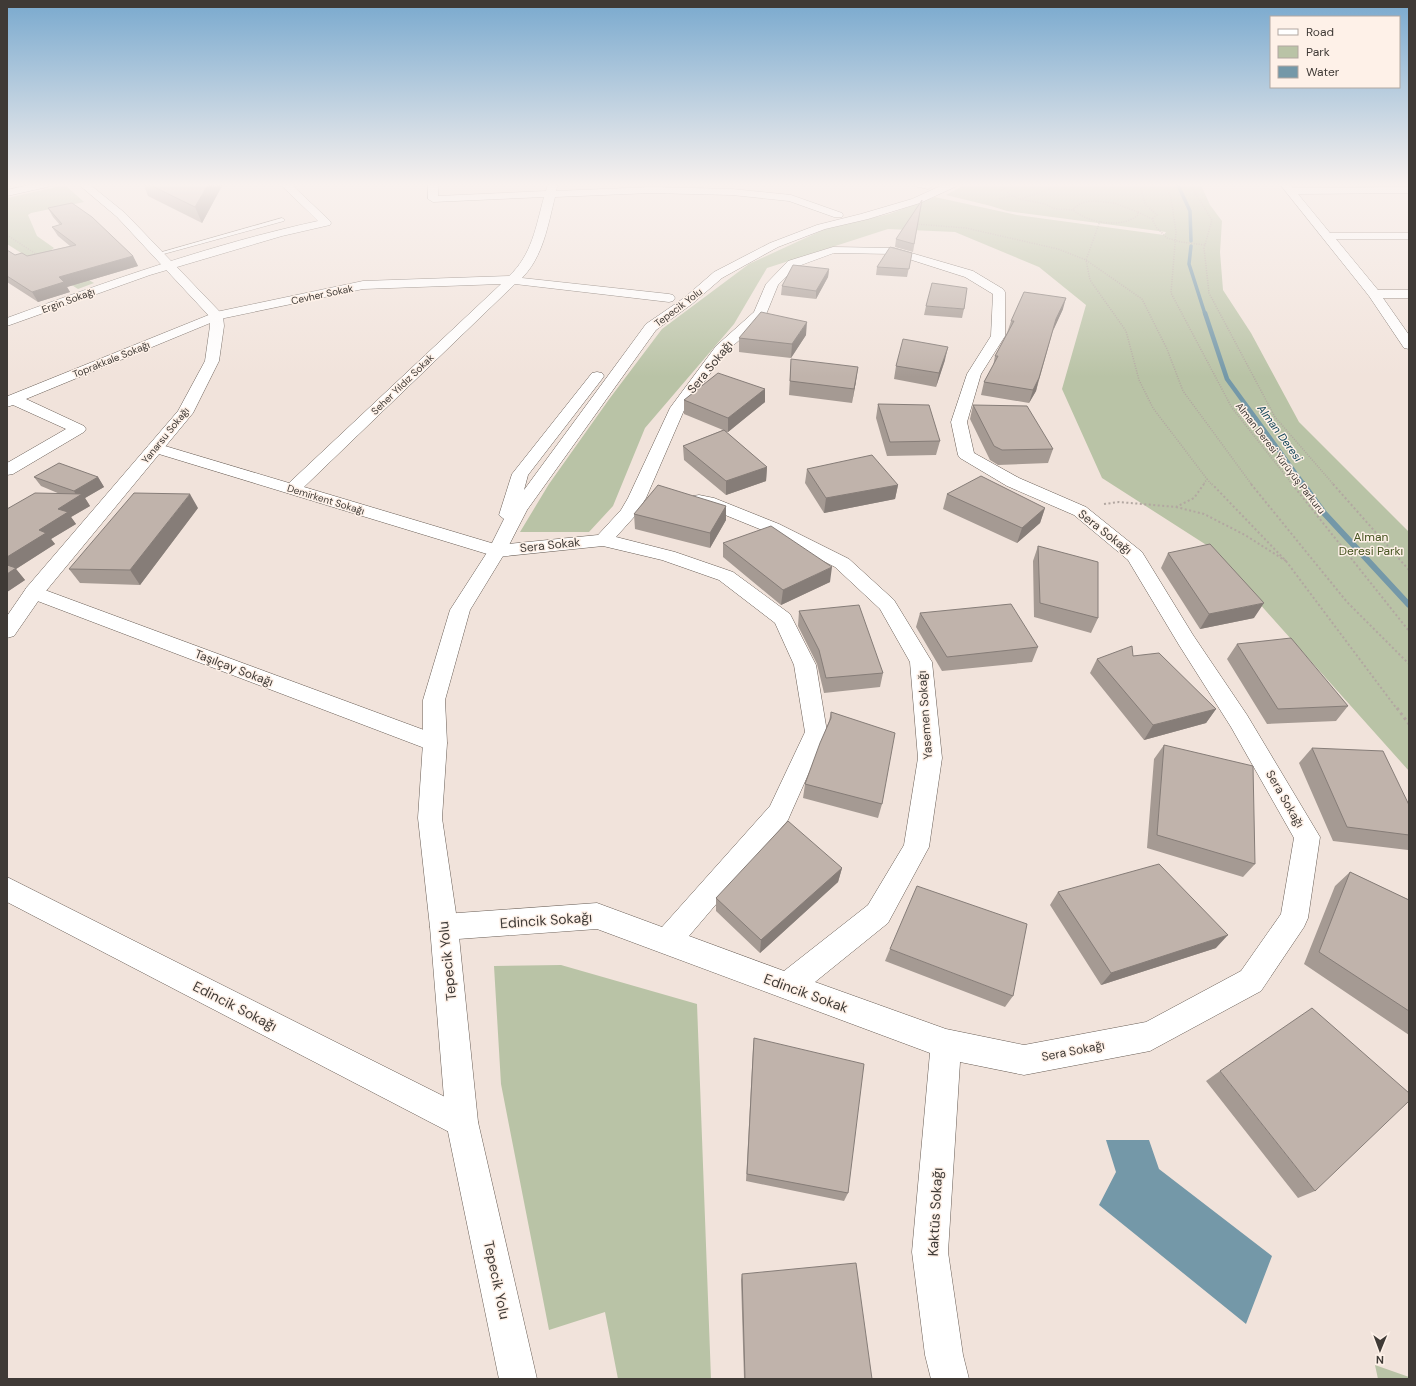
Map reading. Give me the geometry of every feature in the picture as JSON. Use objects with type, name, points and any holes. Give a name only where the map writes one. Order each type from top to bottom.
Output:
[{"type":"street","points":[[152,248],[216,316]]},
{"type":"street","name":"Ergin Sokağı","points":[[7,322],[168,265],[229,248]]},
{"type":"street","name":"Seher Yıldız Sokak","points":[[293,488],[525,268],[535,248]]},
{"type":"street","name":"Tepecik Yolu","points":[[629,335],[669,298],[750,248]]},
{"type":"street","name":"Tepecik Yolu","points":[[518,1379],[462,1122],[444,927],[430,818],[435,743],[434,700],[460,610],[497,551],[518,510],[651,328],[688,301],[718,275],[769,248]]},
{"type":"street","points":[[1336,248],[1374,294],[1409,345]]},
{"type":"street","name":"Sera Sokağı","points":[[641,488],[678,408],[721,349],[760,314],[772,284],[792,264],[833,250],[894,251],[969,274],[999,292],[998,336],[974,374],[959,422],[966,455],[1012,482],[1080,511],[1135,556],[1186,640],[1239,721],[1307,837],[1294,918],[1251,981],[1150,1036],[1024,1060],[946,1044]]},
{"type":"street","name":"Cevher Sokak","points":[[216,316],[363,285],[511,280],[688,301]]},
{"type":"street","points":[[1374,294],[1409,294]]},
{"type":"street","points":[[13,308],[26,315]]},
{"type":"street","name":"Toprakkale Sokağı","points":[[10,401],[216,316]]},
{"type":"street","name":"Yanarsu Sokağı","points":[[7,631],[34,592],[184,413],[212,361],[217,326],[216,316]]},
{"type":"street","name":"Tepecik Yolu","points":[[497,551],[520,474],[605,365]]},
{"type":"street","points":[[7,470],[78,429],[10,401]]},
{"type":"street","name":"Demirkent Sokağı","points":[[156,448],[293,488],[497,551]]},
{"type":"street","points":[[603,540],[628,513],[641,488]]},
{"type":"street","name":"Yasemen Sokağı","points":[[641,488],[708,502],[766,525],[842,563],[887,605],[921,662],[930,758],[916,847],[878,914],[788,986]]},
{"type":"street","name":"Sera Sokak","points":[[497,551],[603,540],[668,556],[726,576],[783,619],[805,664],[816,732],[779,813],[667,941]]},
{"type":"street","name":"Taşılçay Sokağı","points":[[34,592],[435,743]]},
{"type":"street","name":"Edincik Sokağı","points":[[7,889],[462,1122]]},
{"type":"street","name":"Edincik Sokağı","points":[[444,927],[597,916],[667,941]]},
{"type":"street","name":"Edincik Sokak","points":[[667,941],[946,1044]]},
{"type":"street","name":"Kaktüs Sokağı","points":[[946,1044],[930,1252],[944,1355],[950,1379]]},
{"type":"lane","points":[[158,254],[181,248]]},
{"type":"path","points":[[25,248],[44,260]]},
{"type":"path","points":[[1053,248],[1086,260],[1142,299],[1167,349],[1183,391],[1241,471],[1347,602],[1409,664]]},
{"type":"path","points":[[1090,248],[1086,260],[1090,280],[1126,331],[1139,380],[1153,408],[1207,479],[1286,562],[1409,724]]},
{"type":"path","name":"Alman Deresi Yürüyüş Parkuru","points":[[1174,248],[1171,293],[1232,408],[1409,631]]},
{"type":"path","name":"Alman Deresi Yürüyüş Parkuru","points":[[1204,248],[1209,293],[1275,417],[1409,570]]},
{"type":"path","points":[[1176,507],[1194,498],[1207,479]]},
{"type":"path","points":[[1080,511],[1100,504],[1119,502],[1176,507],[1204,514],[1245,535],[1286,562]]},
{"type":"green space","points":[[13,248],[54,248],[45,255],[94,283],[78,289]]},
{"type":"green space","points":[[784,248],[830,248],[767,268],[734,324],[645,428],[613,506],[589,532],[520,532],[549,484],[610,398],[662,329],[749,264]]},
{"type":"green space","name":"Alman Deresi Parkı","points":[[993,248],[1220,248],[1223,290],[1251,333],[1299,422],[1409,532],[1409,771],[1208,546],[1102,478],[1062,389],[1086,305],[1039,267]]},
{"type":"green space","points":[[561,965],[697,1004],[711,1379],[618,1379],[605,1312],[549,1330],[501,1084],[494,966]]},
{"type":"green space","points":[[1375,1365],[1409,1377],[1409,1379],[1378,1379]]},
{"type":"water","points":[[1106,1140],[1149,1140],[1159,1169],[1272,1256],[1246,1324],[1099,1205],[1116,1172]]},
{"type":"building","points":[[64,248],[124,248],[133,256],[59,277],[64,282],[32,292],[7,276],[7,250],[15,255],[22,253],[27,256]]},
{"type":"building","points":[[890,248],[912,253],[909,269],[877,267]]},
{"type":"building","points":[[793,265],[829,269],[816,291],[782,286]]},
{"type":"building","points":[[932,283],[967,288],[964,309],[926,306]]},
{"type":"building","points":[[1024,292],[1066,298],[1056,319],[1039,378],[1033,390],[984,382],[998,356],[995,356],[1014,321],[1011,321]]},
{"type":"building","points":[[761,312],[807,322],[792,344],[739,338]]},
{"type":"building","points":[[903,339],[948,347],[939,373],[896,366]]},
{"type":"building","points":[[791,359],[858,367],[854,389],[790,381]]},
{"type":"building","points":[[718,373],[765,389],[728,418],[684,400]]},
{"type":"building","points":[[878,404],[929,405],[940,441],[890,442]]},
{"type":"building","points":[[973,405],[1027,406],[1053,449],[1002,450],[994,446]]},
{"type":"building","points":[[724,430],[767,467],[726,481],[683,446]]},
{"type":"building","points":[[872,455],[898,485],[826,498],[807,469]]},
{"type":"building","points":[[59,463],[98,477],[74,491],[34,477]]},
{"type":"building","points":[[981,476],[1045,508],[1022,528],[947,494]]},
{"type":"building","points":[[658,485],[726,506],[710,533],[634,514]]},
{"type":"building","points":[[35,493],[82,494],[58,509],[68,512],[39,530],[46,533],[7,557],[7,509]]},
{"type":"building","points":[[134,493],[190,494],[130,570],[69,569]]},
{"type":"building","points":[[771,526],[832,567],[783,590],[723,543]]},
{"type":"building","points":[[1210,544],[1264,603],[1209,614],[1168,553]]},
{"type":"building","points":[[1038,546],[1098,562],[1098,618],[1040,603]]},
{"type":"building","points":[[7,565],[16,568],[7,574]]},
{"type":"building","points":[[1011,604],[1038,647],[947,657],[920,613]]},
{"type":"building","points":[[859,605],[883,673],[826,678],[819,650],[799,611]]},
{"type":"building","points":[[1291,638],[1348,706],[1278,709],[1237,644]]},
{"type":"building","points":[[1132,646],[1133,656],[1159,653],[1216,709],[1153,725],[1097,659]]},
{"type":"building","points":[[831,712],[895,733],[882,804],[805,784],[831,718]]},
{"type":"building","points":[[1164,745],[1253,766],[1255,864],[1157,835]]},
{"type":"building","points":[[1312,748],[1383,751],[1409,805],[1409,835],[1347,827]]},
{"type":"building","points":[[788,821],[842,868],[761,940],[716,898]]},
{"type":"building","points":[[1159,864],[1228,935],[1111,973],[1058,892]]},
{"type":"building","points":[[1350,872],[1409,900],[1409,1011],[1319,952]]},
{"type":"building","points":[[917,886],[1027,924],[1013,996],[890,949]]},
{"type":"building","points":[[1312,1008],[1409,1093],[1409,1101],[1315,1191],[1220,1071]]},
{"type":"building","points":[[754,1038],[864,1064],[848,1193],[747,1174]]},
{"type":"building","points":[[856,1263],[872,1379],[745,1379],[742,1274]]},
{"type":"waterway","name":"Alman Deresi","points":[[1191,248],[1189,264],[1205,314]]},
{"type":"waterway","name":"Alman Deresi","points":[[1205,313],[1227,379],[1304,485]]},
{"type":"waterway","name":"Alman Deresi","points":[[1303,484],[1324,513],[1409,605]]}]
